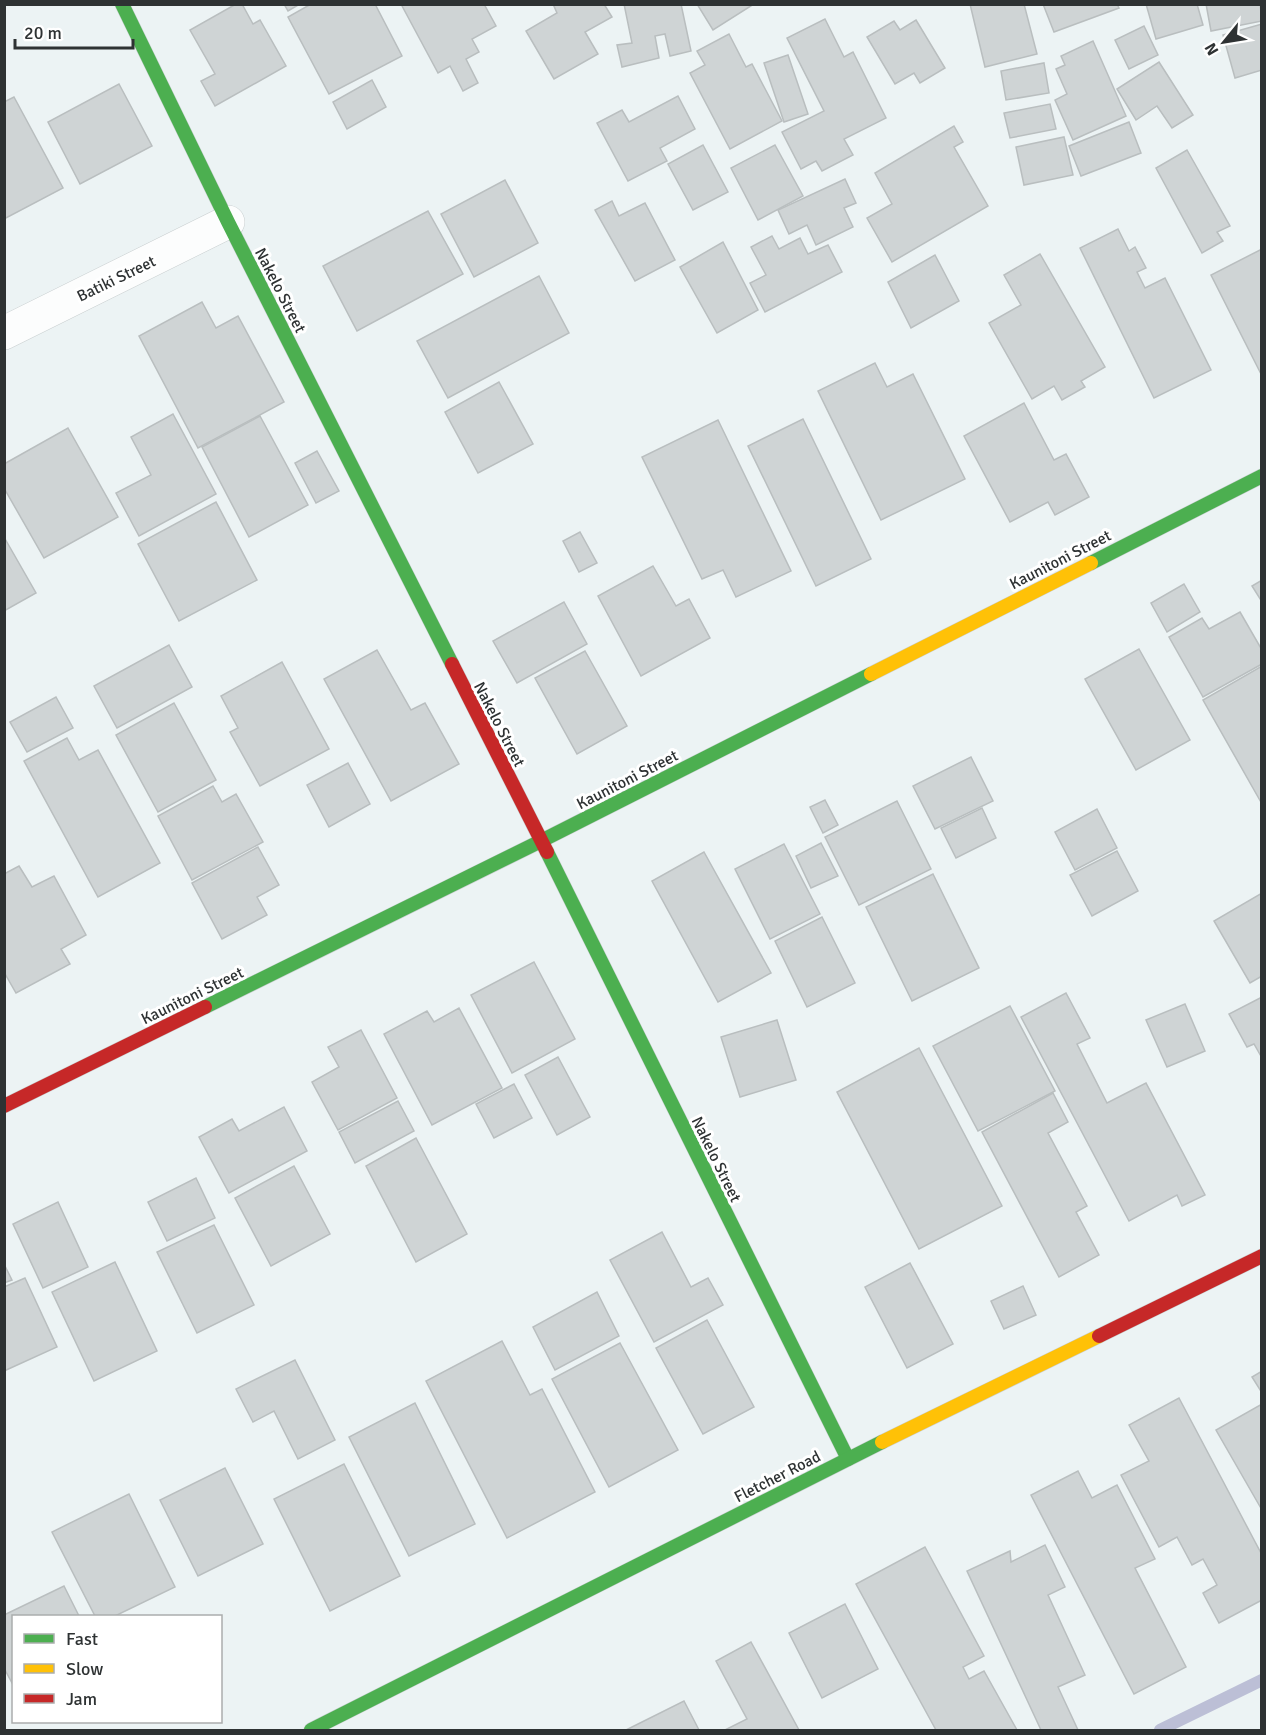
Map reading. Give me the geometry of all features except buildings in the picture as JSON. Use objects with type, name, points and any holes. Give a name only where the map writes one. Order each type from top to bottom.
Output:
[{"type":"street","name":"Nakelo Street","points":[[122,4],[228,222],[541,841],[848,1459]]},
{"type":"street","name":"Batiki Street","points":[[4,333],[228,222]]},
{"type":"street","name":"Kaunitoni Street","points":[[4,1106],[541,841],[1262,476]]},
{"type":"street","name":"Fletcher Road","points":[[310,1731],[848,1459],[1262,1256]]},
{"type":"waterway","points":[[1160,1730],[1262,1680]]},
{"type":"traffic: fast","points":[[122,4],[228,222],[452,664]]},
{"type":"traffic: fast","points":[[1091,563],[1262,476]]},
{"type":"traffic: fast","points":[[205,1007],[871,674]]},
{"type":"traffic: fast","points":[[547,852],[848,1459]]},
{"type":"traffic: fast","points":[[311,1730],[882,1442]]},
{"type":"traffic: slow","points":[[871,674],[1091,563]]},
{"type":"traffic: slow","points":[[882,1442],[1099,1336]]},
{"type":"traffic: jam","points":[[452,664],[547,852]]},
{"type":"traffic: jam","points":[[4,1106],[205,1007]]},
{"type":"traffic: jam","points":[[1099,1336],[1262,1256]]}]
